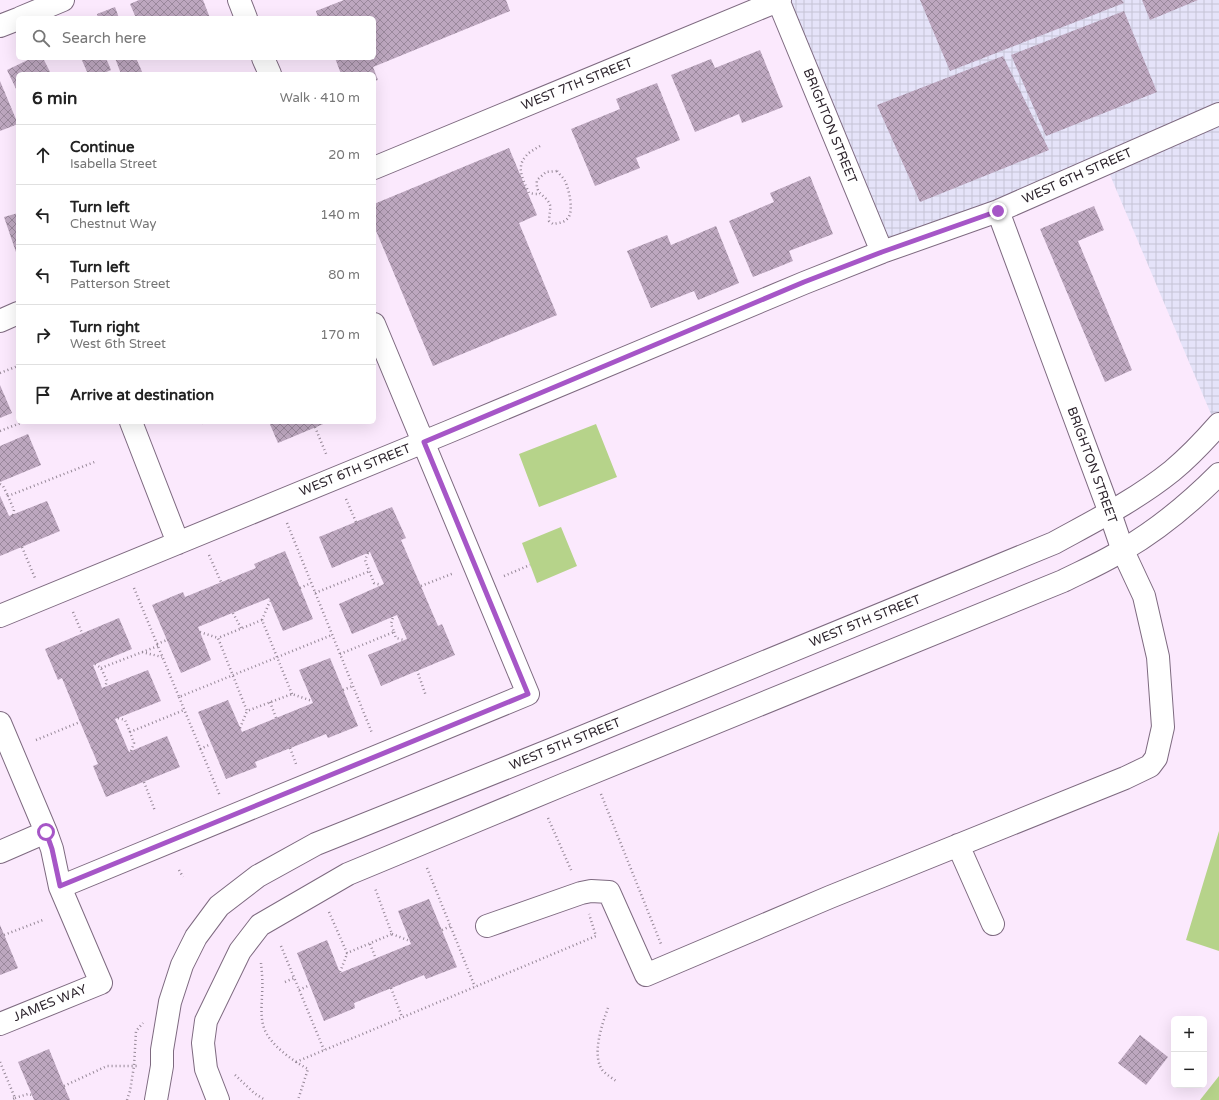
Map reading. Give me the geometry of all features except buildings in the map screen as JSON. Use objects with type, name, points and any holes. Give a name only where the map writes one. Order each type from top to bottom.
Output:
[{"type":"street","points":[[24,16],[63,0]]},
{"type":"street","points":[[239,0],[245,16]]},
{"type":"street","name":"WEST 7TH STREET","points":[[376,167],[779,0]]},
{"type":"street","name":"BRIGHTON STREET","points":[[779,0],[882,252]]},
{"type":"street","points":[[0,26],[16,19]]},
{"type":"street","points":[[264,60],[269,72]]},
{"type":"street","name":"WEST 6TH STREET","points":[[0,616],[424,442],[804,282],[882,252],[998,211],[1219,114]]},
{"type":"street","name":"BRIGHTON STREET","points":[[958,845],[1125,778],[1150,766],[1156,758],[1163,727],[1158,657],[1144,596],[1123,551],[998,211]]},
{"type":"street","points":[[0,321],[16,314]]},
{"type":"street","points":[[0,723],[46,832],[52,849],[60,886],[528,694],[376,329]]},
{"type":"street","points":[[132,424],[178,543]]},
{"type":"street","name":"WEST 5TH STREET","points":[[156,1100],[170,1002],[182,965],[196,937],[219,906],[258,876],[316,844],[1054,543],[1110,513],[1172,471],[1206,439],[1219,424]]},
{"type":"street","points":[[218,1100],[206,1069],[203,1043],[206,1021],[240,951],[260,925],[348,874],[1063,581],[1123,551],[1149,534],[1180,511],[1219,474]]},
{"type":"street","points":[[0,852],[46,832]]},
{"type":"street","points":[[488,926],[581,893],[591,891],[609,892],[646,975],[958,845],[993,924]]},
{"type":"street","name":"JAMES WAY","points":[[0,1024],[101,983],[60,886]]},
{"type":"path","points":[[540,146],[526,156],[521,166],[520,174],[529,193],[540,194],[549,202],[549,221],[553,224],[561,223],[568,219],[571,212],[565,180],[556,171],[546,172],[537,180],[536,187],[540,194]]},
{"type":"path","points":[[0,373],[16,367]]},
{"type":"path","points":[[0,432],[18,424]]},
{"type":"path","points":[[315,428],[325,451]]},
{"type":"path","points":[[8,496],[97,461]]},
{"type":"path","points":[[0,484],[3,486],[14,510],[13,515]]},
{"type":"path","points":[[344,494],[356,522]]},
{"type":"path","points":[[285,518],[369,725]]},
{"type":"path","points":[[22,547],[32,571]]},
{"type":"path","points":[[208,553],[221,582]]},
{"type":"path","points":[[368,553],[365,560],[374,583],[381,585]]},
{"type":"path","points":[[500,578],[530,564]]},
{"type":"path","points":[[315,593],[370,571]]},
{"type":"path","points":[[421,586],[455,572]]},
{"type":"path","points":[[300,588],[311,583]]},
{"type":"path","points":[[134,588],[216,786]]},
{"type":"path","points":[[270,601],[262,620],[292,694]]},
{"type":"path","points":[[70,606],[82,633]]},
{"type":"path","points":[[233,613],[241,628]]},
{"type":"path","points":[[393,617],[391,624],[396,638],[404,640]]},
{"type":"path","points":[[200,632],[218,638],[262,620]]},
{"type":"path","points":[[340,654],[394,632]]},
{"type":"path","points":[[179,697],[332,635]]},
{"type":"path","points":[[218,638],[247,711],[240,728]]},
{"type":"path","points":[[101,668],[167,640]]},
{"type":"path","points":[[141,652],[163,657]]},
{"type":"path","points":[[95,664],[101,668],[107,681],[105,687]]},
{"type":"path","points":[[417,670],[426,696]]},
{"type":"path","points":[[343,690],[353,686]]},
{"type":"path","points":[[247,711],[292,694],[312,701]]},
{"type":"path","points":[[270,702],[276,718]]},
{"type":"path","points":[[130,732],[184,710]]},
{"type":"path","points":[[118,718],[125,720],[130,732],[134,744],[131,751]]},
{"type":"path","points":[[36,740],[80,722]]},
{"type":"path","points":[[200,749],[211,744]]},
{"type":"path","points":[[290,748],[295,761]]},
{"type":"path","points":[[144,782],[156,811]]},
{"type":"path","points":[[600,792],[669,965]]},
{"type":"path","points":[[548,818],[573,875]]},
{"type":"path","points":[[427,868],[475,987]]},
{"type":"path","points":[[180,870],[183,877]]},
{"type":"path","points":[[375,888],[392,934]]},
{"type":"path","points":[[328,909],[347,954],[340,972]]},
{"type":"path","points":[[296,1062],[596,936],[589,914]]},
{"type":"path","points":[[4,935],[43,920]]},
{"type":"path","points":[[442,930],[451,926]]},
{"type":"path","points":[[347,954],[392,934],[410,941]]},
{"type":"path","points":[[370,944],[376,959]]},
{"type":"path","points":[[281,946],[324,1050]]},
{"type":"path","points":[[285,982],[294,978]]},
{"type":"path","points":[[262,983],[261,1009],[264,1028],[275,1045],[296,1062],[308,1069],[298,1100]]},
{"type":"path","points":[[299,990],[310,985]]},
{"type":"path","points":[[390,988],[402,1017]]},
{"type":"path","points":[[608,1008],[604,1018],[598,1045],[598,1057],[603,1071],[616,1081]]},
{"type":"path","points":[[127,1100],[134,1066],[136,1031]]},
{"type":"path","points":[[0,1062],[15,1098]]},
{"type":"path","points":[[64,1086],[107,1066],[134,1066]]},
{"type":"path","points":[[232,1069],[235,1075],[243,1083],[265,1100]]},
{"type":"path","points":[[11,1100],[28,1094],[32,1095]]},
{"type":"shaded area","points":[[778,0],[1219,0],[1219,433],[1105,163],[882,252]]},
{"type":"green space","points":[[596,424],[617,477],[539,507],[519,454]]},
{"type":"green space","points":[[561,527],[577,566],[537,583],[522,543]]},
{"type":"green space","points":[[1219,831],[1219,951],[1186,940]]},
{"type":"green space","points":[[1219,1076],[1219,1100],[1200,1100]]},
{"type":"route","points":[[46,832],[52,849],[60,886],[528,694],[424,442],[804,282],[882,252],[998,211]]}]
